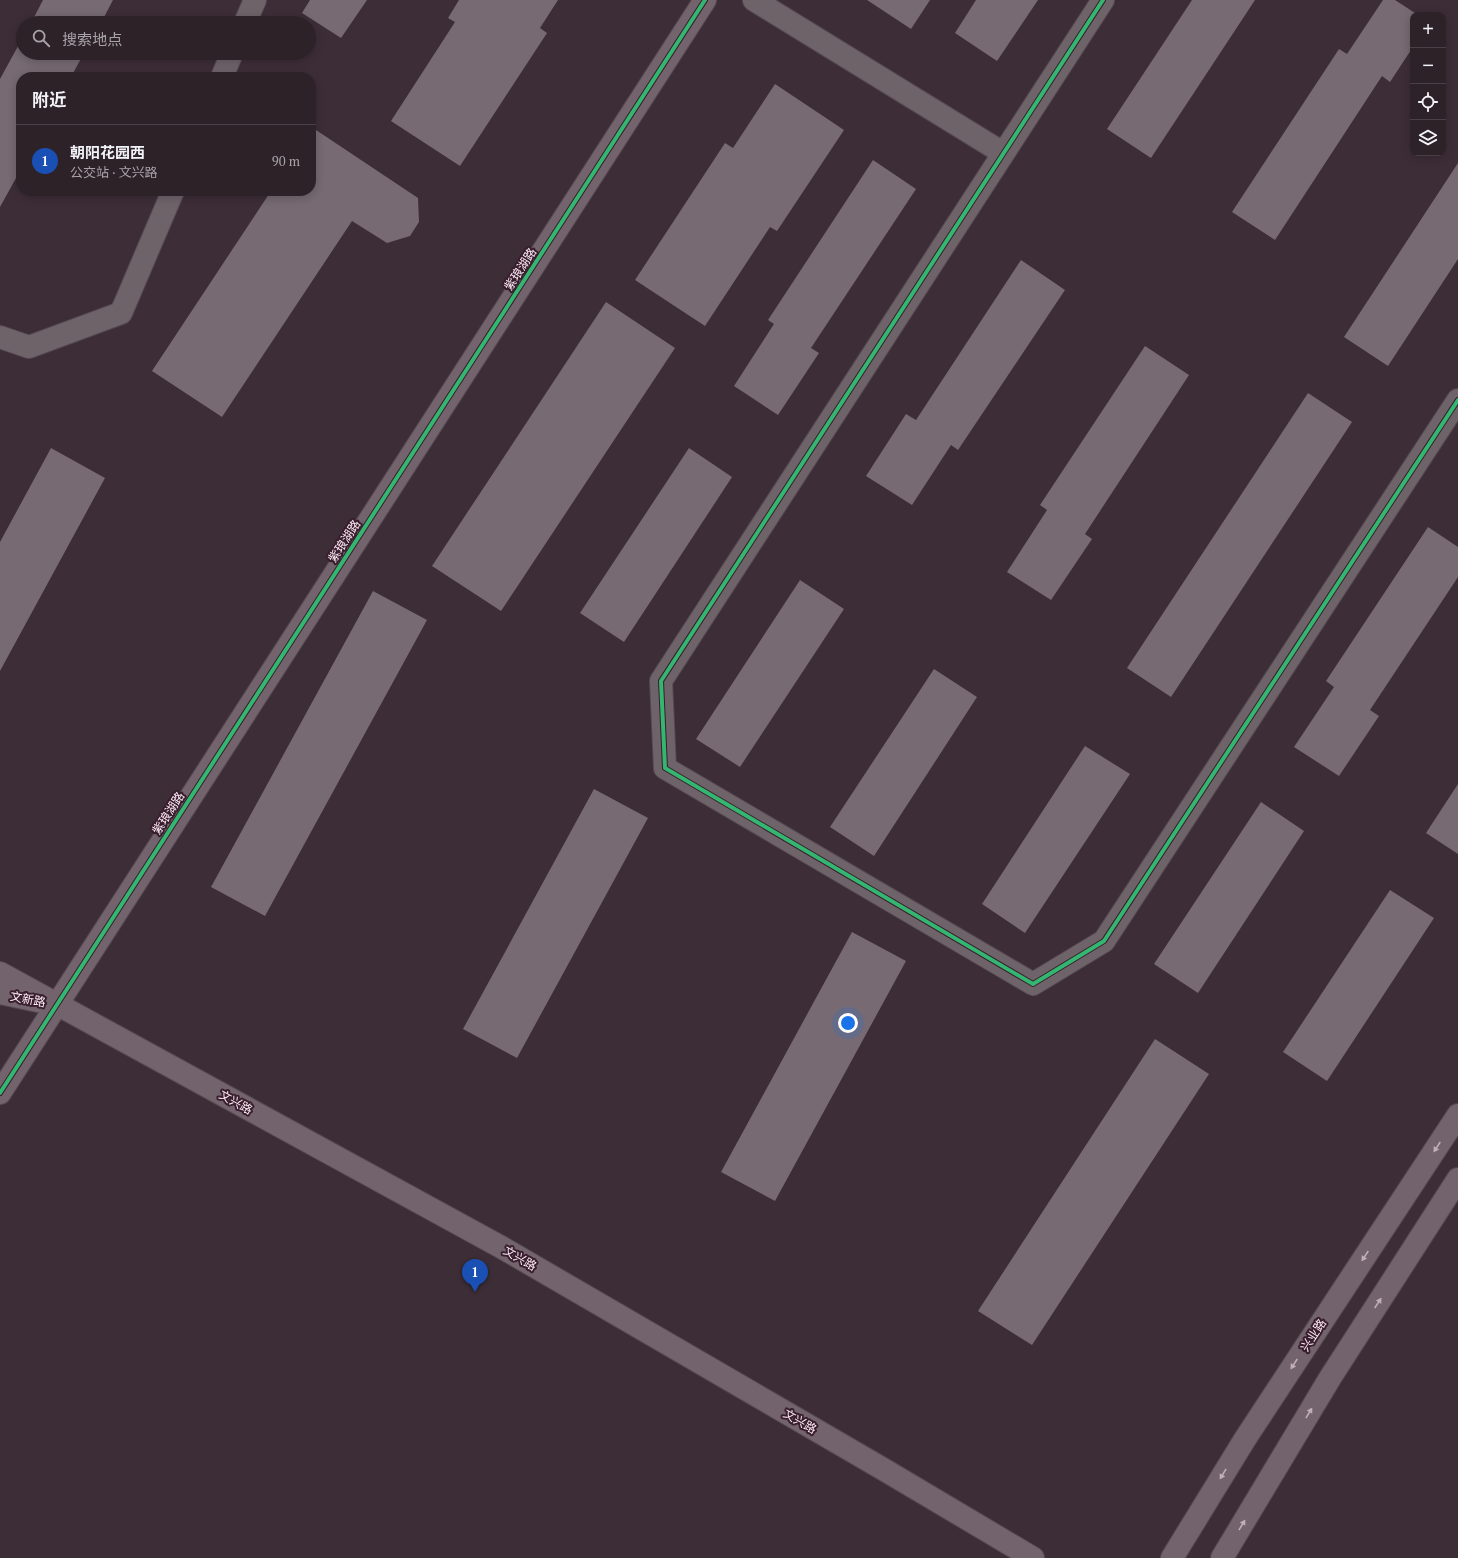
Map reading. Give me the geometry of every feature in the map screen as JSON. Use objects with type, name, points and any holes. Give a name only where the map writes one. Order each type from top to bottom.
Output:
[{"type":"street","points":[[248,16],[255,0]]},
{"type":"street","name":"紫琅湖路","points":[[0,1093],[705,0]]},
{"type":"street","points":[[754,0],[1003,153]]},
{"type":"street","points":[[1103,0],[660,681],[665,768],[1033,984],[1104,940],[1458,400]]},
{"type":"street","points":[[224,72],[229,60]]},
{"type":"street","points":[[0,337],[30,347],[121,313],[171,196]]},
{"type":"street","name":"文兴路","points":[[0,973],[501,1247],[876,1465],[1032,1558]]},
{"type":"street","name":"文新路","points":[[0,993],[57,1004]]},
{"type":"street","name":"兴业路","points":[[1172,1558],[1245,1439],[1458,1115]]},
{"type":"street","points":[[1222,1558],[1330,1378],[1458,1179]]},
{"type":"building","points":[[43,0],[113,0],[105,16],[35,16]]},
{"type":"building","points":[[310,0],[367,0],[341,38],[316,22],[316,16],[307,16],[302,13]]},
{"type":"building","points":[[459,0],[558,0],[540,28],[547,33],[460,166],[391,121],[455,22],[448,18]]},
{"type":"building","points":[[867,0],[930,0],[911,29]]},
{"type":"building","points":[[976,0],[1038,0],[997,61],[955,33]]},
{"type":"building","points":[[1192,0],[1255,0],[1151,158],[1107,129]]},
{"type":"building","points":[[1383,0],[1395,0],[1413,12],[1410,12],[1410,52],[1390,82],[1382,76],[1275,240],[1232,212],[1339,49],[1347,54]]},
{"type":"building","points":[[16,50],[16,60],[80,60],[74,72],[16,72],[16,178],[0,207],[0,79]]},
{"type":"building","points":[[775,84],[844,130],[777,231],[770,227],[705,326],[635,280],[725,143],[733,148]]},
{"type":"building","points":[[316,130],[418,198],[419,222],[410,236],[387,243],[352,221],[222,417],[152,371],[268,196],[316,196]]},
{"type":"building","points":[[873,160],[916,189],[811,348],[819,353],[778,415],[734,386],[774,324],[768,320]]},
{"type":"building","points":[[1458,163],[1458,259],[1388,366],[1344,337]]},
{"type":"building","points":[[1021,260],[1065,290],[958,450],[951,445],[912,505],[866,476],[906,414],[916,420]]},
{"type":"building","points":[[606,302],[675,348],[501,611],[432,566]]},
{"type":"building","points":[[1145,346],[1189,375],[1085,534],[1092,539],[1051,600],[1007,572],[1047,510],[1040,505]]},
{"type":"building","points":[[1308,393],[1352,422],[1171,697],[1127,668]]},
{"type":"building","points":[[51,448],[105,478],[0,671],[0,542]]},
{"type":"building","points":[[689,448],[732,477],[624,642],[580,613]]},
{"type":"building","points":[[1428,527],[1458,547],[1458,577],[1370,710],[1379,716],[1339,776],[1294,747],[1334,687],[1326,681]]},
{"type":"building","points":[[800,580],[844,609],[740,767],[696,739]]},
{"type":"building","points":[[373,591],[427,620],[265,916],[211,887]]},
{"type":"building","points":[[934,669],[977,697],[874,856],[830,827]]},
{"type":"building","points":[[1085,746],[1130,774],[1025,933],[982,904]]},
{"type":"building","points":[[1458,784],[1458,854],[1426,833]]},
{"type":"building","points":[[594,789],[648,818],[517,1058],[463,1029]]},
{"type":"building","points":[[1261,802],[1304,831],[1198,993],[1154,964]]},
{"type":"building","points":[[1390,890],[1434,918],[1327,1081],[1283,1052]]},
{"type":"building","points":[[852,932],[906,961],[775,1201],[721,1172]]},
{"type":"building","points":[[1155,1039],[1209,1074],[1032,1345],[978,1311]]},
{"type":"cycle path","points":[[0,1093],[705,0]]},
{"type":"cycle path","points":[[1103,0],[661,681],[665,768],[1033,984],[1104,941],[1458,400]]},
{"type":"place","name":"朝阳花园西","points":[[475,1292]]}]
